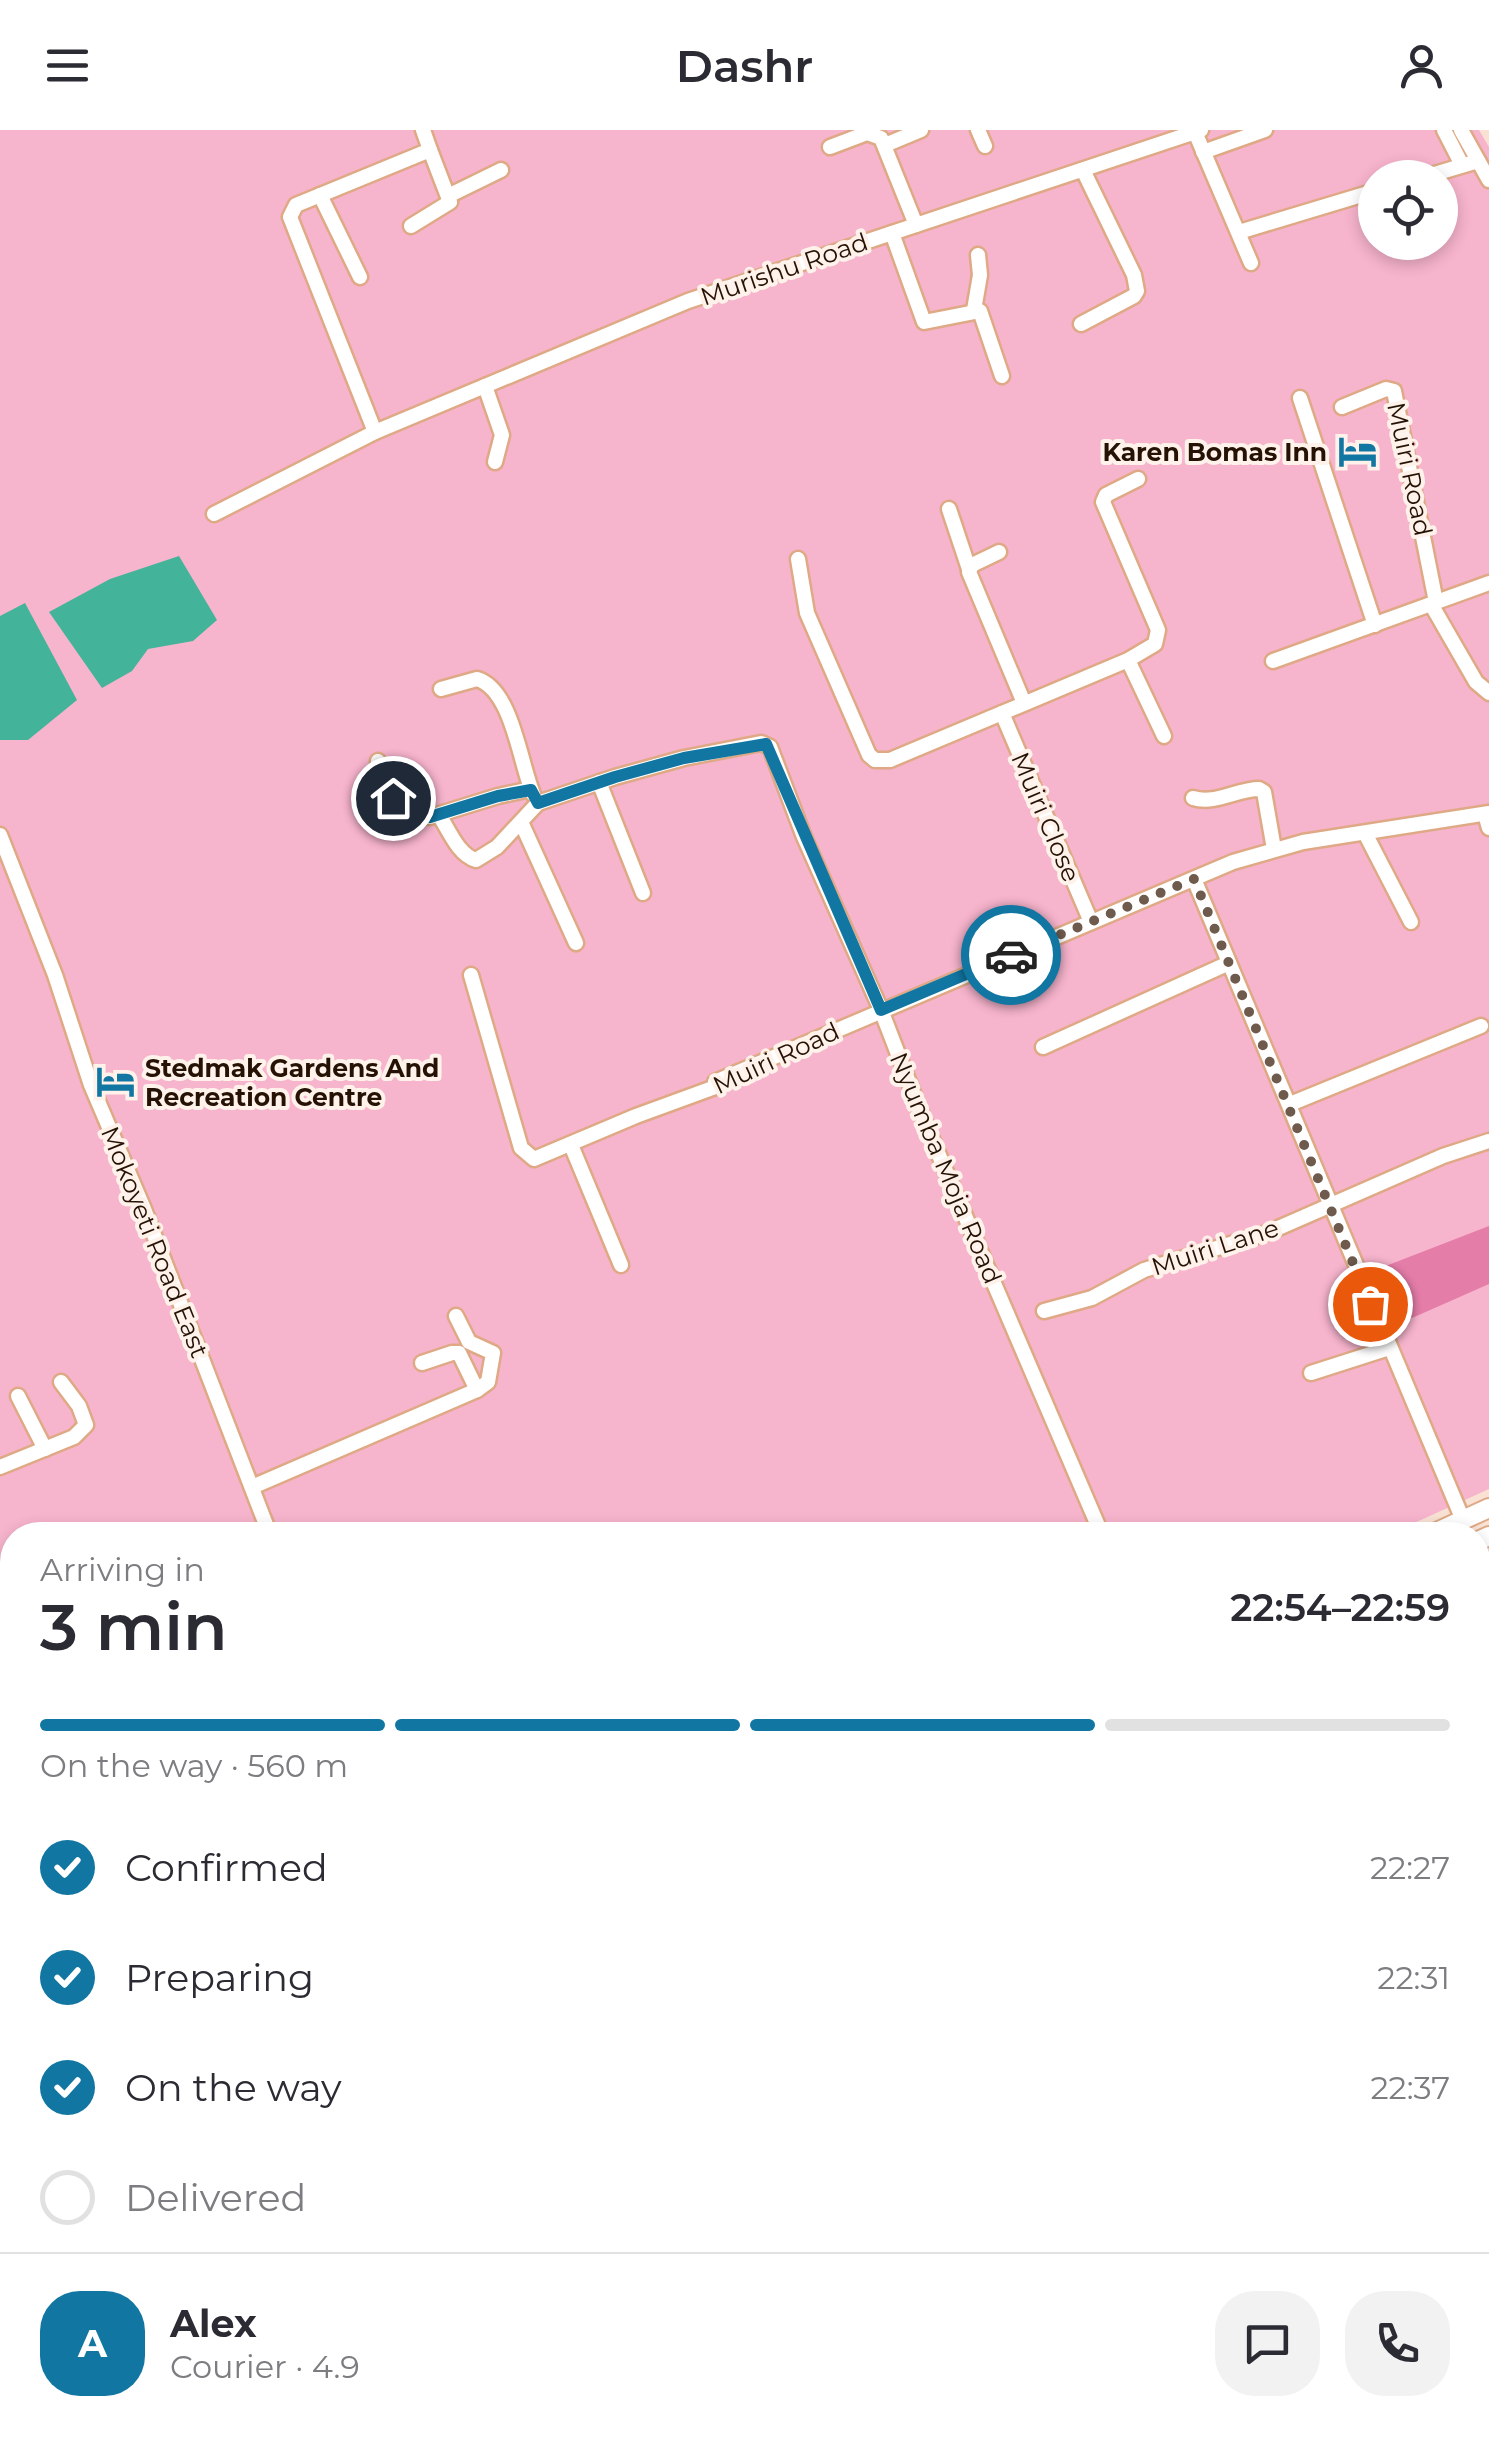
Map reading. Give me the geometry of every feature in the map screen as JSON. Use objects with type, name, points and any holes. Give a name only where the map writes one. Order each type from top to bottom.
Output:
[{"type":"main road","points":[[1459,1522],[1489,1508]]},
{"type":"street","points":[[412,226],[449,204],[450,195],[422,130]]},
{"type":"street","points":[[885,145],[920,130]]},
{"type":"street","points":[[978,130],[985,146]]},
{"type":"street","points":[[1203,152],[1265,130]]},
{"type":"street","points":[[1444,130],[1462,165]]},
{"type":"street","points":[[1461,130],[1489,180]]},
{"type":"street","points":[[1198,131],[1203,152],[1252,262]]},
{"type":"street","name":"Murishu Road","points":[[214,514],[375,432],[688,301],[1198,131]]},
{"type":"street","points":[[830,148],[867,133],[875,134],[885,145],[916,225]]},
{"type":"street","points":[[375,432],[292,226],[292,209],[430,150]]},
{"type":"street","points":[[1458,166],[1478,161]]},
{"type":"street","points":[[450,195],[501,170]]},
{"type":"street","points":[[1081,324],[1137,291],[1134,276],[1083,170]]},
{"type":"street","points":[[320,195],[360,277]]},
{"type":"street","points":[[1240,232],[1358,197]]},
{"type":"street","points":[[892,233],[924,322],[974,310],[982,315],[1002,376]]},
{"type":"street","points":[[974,310],[980,274],[978,255]]},
{"type":"street","points":[[485,386],[502,435],[495,462]]},
{"type":"street","name":"Muiri Road","points":[[1342,407],[1386,389],[1394,391],[1434,603]]},
{"type":"street","points":[[1300,398],[1375,625]]},
{"type":"street","points":[[798,558],[807,612],[867,751],[872,758],[882,761],[1128,660],[1155,644],[1158,630],[1103,502],[1106,495],[1138,479]]},
{"type":"street","points":[[949,509],[1024,703]]},
{"type":"street","points":[[969,569],[999,552]]},
{"type":"street","points":[[1273,661],[1489,583]]},
{"type":"street","points":[[1434,603],[1476,682],[1489,693]]},
{"type":"street","points":[[1128,660],[1164,736]]},
{"type":"street","points":[[378,761],[383,784],[393,798],[423,816],[440,815],[459,847],[472,860],[497,847],[521,822],[534,796],[511,725],[493,687],[477,679],[441,689]]},
{"type":"street","name":"Muiri Close","points":[[1002,712],[1091,922]]},
{"type":"street","name":"Nyumba Moja Road","points":[[440,815],[482,800],[534,796],[684,758],[766,744],[1096,1522]]},
{"type":"street","points":[[599,782],[643,893]]},
{"type":"street","points":[[1194,798],[1200,801],[1259,789],[1264,792],[1274,849]]},
{"type":"street","name":"Muiri Road","points":[[471,976],[522,1148],[534,1159],[718,1086],[715,1082],[881,1010],[1274,849],[1488,818]]},
{"type":"street","points":[[521,822],[576,943]]},
{"type":"street","points":[[1366,833],[1411,922]]},
{"type":"street","name":"Mokoyeti Road East","points":[[0,835],[55,975],[91,1085],[144,1209],[265,1522]]},
{"type":"street","points":[[1194,879],[1463,1520]]},
{"type":"street","points":[[1044,1047],[1229,964]]},
{"type":"street","points":[[1290,1104],[1481,1026]]},
{"type":"street","name":"Muiri Lane","points":[[1044,1311],[1092,1298],[1144,1270],[1268,1232],[1444,1156],[1489,1141]]},
{"type":"street","points":[[571,1145],[621,1265]]},
{"type":"street","points":[[252,1487],[477,1390],[490,1380],[494,1357],[490,1351],[469,1342],[456,1316]]},
{"type":"street","points":[[1311,1373],[1389,1348]]},
{"type":"street","points":[[422,1362],[452,1352],[460,1354],[470,1368],[477,1390]]},
{"type":"street","points":[[0,1467],[74,1437],[86,1425],[80,1406],[62,1382]]},
{"type":"street","points":[[18,1396],[45,1449]]},
{"type":"shaded area","points":[[0,130],[1479,130],[1489,147],[1489,1489],[1417,1522],[0,1522]]},
{"type":"shaded area","points":[[1489,1226],[1489,1284],[1412,1318],[1378,1269]]},
{"type":"water","points":[[179,556],[217,620],[193,641],[148,649],[132,671],[102,688],[49,612],[110,579]]},
{"type":"water","points":[[25,603],[77,700],[28,740],[0,740],[0,616]]},
{"type":"way so far","points":[[1011,955],[1194,879],[1370,1304]]},
{"type":"place","name":"Karen Bomas Inn","points":[[1357,452]]},
{"type":"place","name":"Stedmak Gardens And Recreation Centre","points":[[115,1082]]},
{"type":"route","points":[[393,798],[405,808],[430,817],[531,790],[538,803],[684,758],[766,744],[881,1010],[1011,955]]}]
